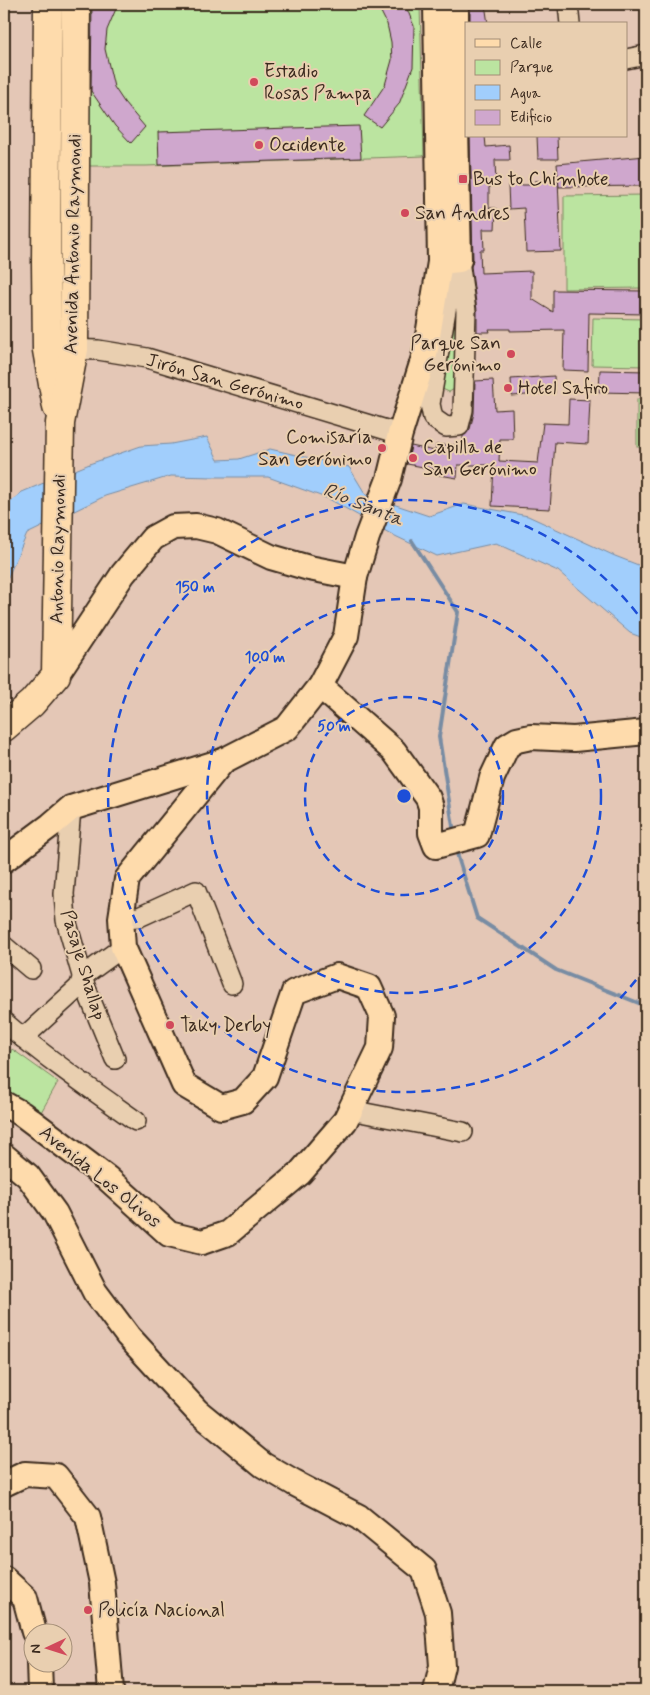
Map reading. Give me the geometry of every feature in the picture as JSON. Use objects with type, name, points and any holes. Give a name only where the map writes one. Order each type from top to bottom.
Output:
[{"type":"highway","name":"Avenida Antonio Raymondi","points":[[48,4],[47,350],[60,423]]},
{"type":"highway","name":"Avenida Antonio Raymondi","points":[[60,423],[74,349],[76,4]]},
{"type":"highway","name":"Antonio Raymondi","points":[[56,675],[60,423]]},
{"type":"highway","points":[[4,727],[32,703],[56,675]]},
{"type":"main road","points":[[446,8],[461,83],[446,128]]},
{"type":"main road","points":[[446,8],[446,128]]},
{"type":"main road","name":"Avenida Los Olivos","points":[[4,1104],[22,1114],[107,1178],[169,1234],[202,1242],[228,1233],[300,1173],[345,1121],[380,1048],[382,1016],[369,987],[337,976],[294,992],[265,1077],[243,1101],[221,1107],[184,1085],[123,947],[120,918],[127,879],[223,761],[287,728],[320,686],[346,636],[355,577],[366,537],[389,479],[400,434],[425,354],[450,261],[446,128]]},
{"type":"main road","points":[[56,675],[122,574],[153,538],[173,527],[196,526],[217,531],[271,558],[355,577]]},
{"type":"main road","points":[[320,686],[394,751],[428,798],[431,807],[430,833],[436,846],[476,835],[492,778],[508,746],[517,740],[531,737],[574,739],[646,732]]},
{"type":"main road","points":[[4,860],[71,808],[223,761]]},
{"type":"main road","points":[[4,1156],[28,1176],[55,1214],[95,1292],[128,1336],[197,1412],[263,1465],[294,1484],[359,1517],[424,1570],[438,1613],[442,1666],[436,1691]]},
{"type":"main road","points":[[4,1484],[25,1474],[56,1476],[88,1517],[102,1583],[111,1691]]},
{"type":"main road","points":[[4,1579],[26,1598],[32,1622]]},
{"type":"main road","points":[[39,1672],[40,1691]]},
{"type":"street","points":[[568,4],[570,22]]},
{"type":"street","points":[[628,59],[646,55]]},
{"type":"street","points":[[450,261],[466,311],[463,410],[459,426],[446,427],[433,418],[430,404],[449,293],[450,261]]},
{"type":"street","name":"Jirón San Gerónimo","points":[[47,350],[98,350],[147,358],[400,434]]},
{"type":"street","name":"Pasaje Shallap","points":[[71,808],[64,894],[66,920],[83,976],[115,1059]]},
{"type":"street","points":[[120,918],[140,917],[196,891],[232,984]]},
{"type":"street","points":[[4,946],[31,968]]},
{"type":"street","points":[[22,1038],[79,987],[83,976],[123,947]]},
{"type":"street","points":[[4,1022],[66,1072],[136,1121]]},
{"type":"street","points":[[350,1110],[464,1132]]},
{"type":"green space","name":"Estadio Rosas Pampa","points":[[84,4],[420,4],[424,156],[146,166],[85,166]]},
{"type":"green space","points":[[646,195],[646,288],[564,289],[564,196]]},
{"type":"green space","points":[[458,288],[458,387],[449,392],[440,388]]},
{"type":"green space","points":[[593,318],[646,319],[646,366],[592,365]]},
{"type":"green space","points":[[637,399],[646,399],[646,447],[637,447]]},
{"type":"green space","points":[[12,1049],[58,1082],[40,1114],[4,1091],[4,1066]]},
{"type":"water","name":"Río Santa","points":[[207,437],[218,460],[239,459],[270,449],[349,467],[366,495],[429,516],[464,504],[528,516],[615,556],[646,568],[646,639],[630,633],[558,571],[496,543],[437,556],[391,534],[329,499],[268,477],[171,476],[105,496],[27,534],[4,586],[4,507],[22,492],[92,463],[141,446],[171,444]]},
{"type":"building","points":[[92,4],[118,4],[107,30],[105,49],[114,87],[145,127],[131,143],[115,126],[91,91]]},
{"type":"building","points":[[377,4],[405,4],[414,26],[413,67],[399,104],[380,127],[364,116],[385,85],[392,60],[387,24]]},
{"type":"building","points":[[470,4],[485,4],[488,22],[470,22]]},
{"type":"building","name":"Occidente","points":[[359,126],[361,158],[159,165],[158,132]]},
{"type":"building","points":[[470,138],[485,138],[486,147],[509,145],[510,160],[495,160],[496,186],[489,187],[489,208],[496,208],[495,229],[483,229],[484,250],[480,250],[481,273],[532,271],[532,299],[553,312],[553,290],[646,291],[646,314],[589,313],[588,371],[563,370],[564,330],[510,331],[510,329],[489,329],[490,332],[477,332],[477,310],[471,266],[473,260]]},
{"type":"building","points":[[537,138],[557,138],[558,159],[538,159]]},
{"type":"building","points":[[646,156],[646,186],[559,187],[557,164]]},
{"type":"building","points":[[558,179],[561,251],[526,252],[524,208],[509,209],[508,185],[535,185],[535,181]]},
{"type":"building","points":[[600,370],[646,371],[646,393],[599,392]]},
{"type":"building","points":[[554,376],[555,393],[512,396],[511,379]]},
{"type":"building","points":[[493,380],[495,410],[512,409],[513,439],[500,439],[499,461],[538,463],[543,423],[568,424],[569,399],[590,400],[588,444],[555,442],[550,509],[492,506],[494,465],[458,465],[457,478],[434,474],[434,469],[407,464],[411,446],[435,451],[436,445],[463,445],[463,436],[470,429],[474,413],[475,381]]},
{"type":"waterway","points":[[412,541],[458,612],[439,737],[454,833]]},
{"type":"waterway","points":[[456,847],[477,918],[556,970],[646,1006]]},
{"type":"place","name":"Estadio Rosas Pampa","points":[[254,82]]},
{"type":"place","name":"Occidente","points":[[259,145]]},
{"type":"place","name":"Bus to Chimbote","points":[[463,179]]},
{"type":"place","name":"San Andres","points":[[405,213]]},
{"type":"place","name":"Parque San Gerónimo","points":[[511,354]]},
{"type":"place","name":"Hotel Safiro","points":[[508,388]]},
{"type":"place","name":"Comisaría San Gerónimo","points":[[382,448]]},
{"type":"place","name":"Capilla de San Gerónimo","points":[[413,458]]},
{"type":"place","name":"Taky Derby","points":[[170,1025]]},
{"type":"place","name":"Policía Nacional","points":[[88,1610]]}]
